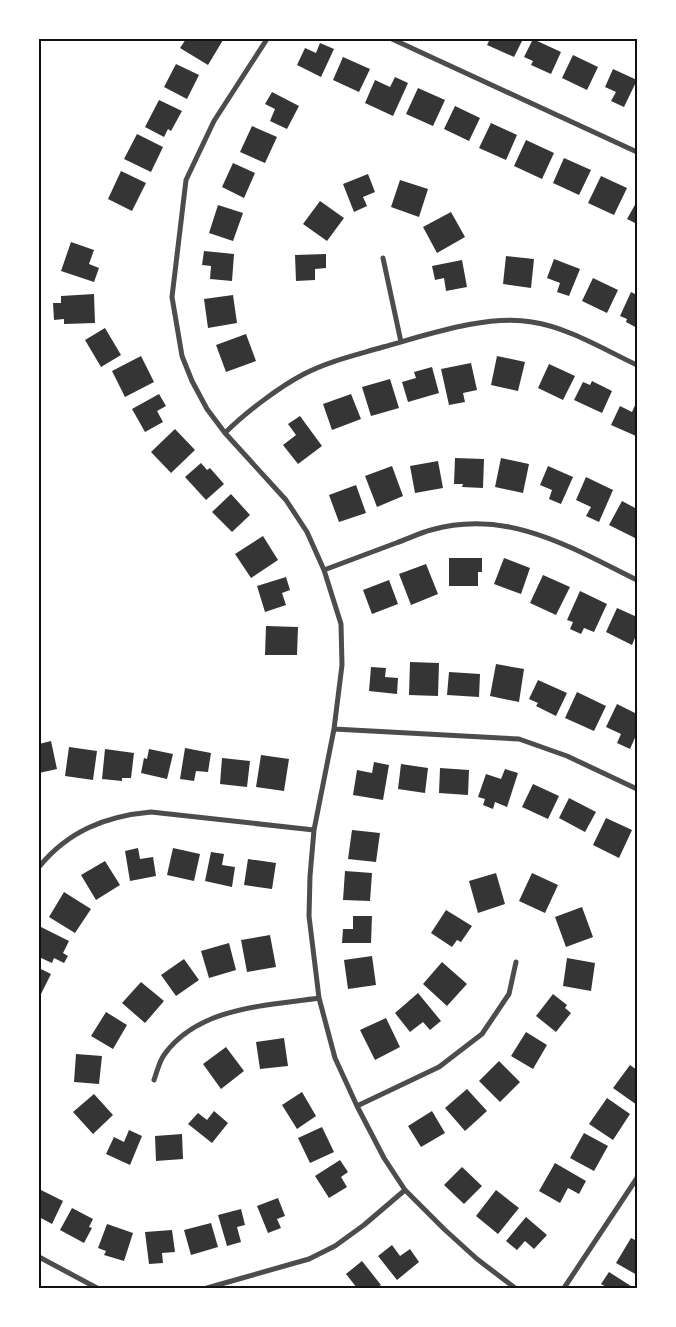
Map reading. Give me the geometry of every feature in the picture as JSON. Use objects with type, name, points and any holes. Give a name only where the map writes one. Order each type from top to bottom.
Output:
[{"type":"street","points":[[267,39],[214,121],[186,180],[172,297],[182,356],[192,381],[225,433],[286,500],[307,532],[324,570],[340,624],[342,665],[334,729],[314,830],[309,916],[319,998],[335,1058],[384,1158],[405,1190],[470,1253],[515,1288]]},
{"type":"street","points":[[392,39],[637,152]]},
{"type":"street","points":[[383,258],[401,342]]},
{"type":"street","points":[[225,433],[237,421],[282,387],[303,374],[329,363],[476,323],[496,321],[531,322],[550,326],[637,365]]},
{"type":"street","points":[[324,570],[432,530],[463,524],[498,524],[555,540],[637,580]]},
{"type":"street","points":[[334,729],[519,739],[567,756],[637,790]]},
{"type":"street","points":[[39,867],[71,837],[115,817],[131,814],[151,812],[314,830]]},
{"type":"street","points":[[357,1106],[439,1068],[482,1034],[508,994],[516,962]]},
{"type":"street","points":[[154,1080],[162,1056],[181,1035],[219,1015],[268,1005],[319,998]]},
{"type":"street","points":[[564,1288],[637,1178]]},
{"type":"street","points":[[207,1288],[310,1259],[335,1246],[364,1226],[405,1190]]},
{"type":"street","points":[[39,1257],[97,1288]]},
{"type":"building","points":[[186,39],[223,40],[208,65],[180,48]]},
{"type":"building","points":[[490,39],[523,39],[514,57],[487,45]]},
{"type":"building","points":[[533,39],[561,52],[551,74],[531,65],[533,61],[524,57]]},
{"type":"building","points":[[320,43],[334,49],[321,77],[297,65],[305,48],[316,53]]},
{"type":"building","points":[[573,55],[598,67],[587,90],[562,78]]},
{"type":"building","points":[[343,57],[370,69],[359,92],[333,80]]},
{"type":"building","points":[[176,64],[199,75],[187,99],[164,87]]},
{"type":"building","points":[[613,69],[637,80],[624,107],[611,101],[616,92],[605,87]]},
{"type":"building","points":[[395,77],[408,83],[393,116],[365,103],[375,80],[390,87]]},
{"type":"building","points":[[418,88],[445,100],[433,126],[406,114]]},
{"type":"building","points":[[272,92],[299,106],[287,129],[270,121],[275,109],[265,104]]},
{"type":"building","points":[[159,100],[182,111],[171,131],[168,129],[164,137],[145,127]]},
{"type":"building","points":[[455,106],[480,118],[469,141],[444,129]]},
{"type":"building","points":[[491,123],[517,135],[506,160],[479,148]]},
{"type":"building","points":[[252,126],[277,137],[265,163],[240,152]]},
{"type":"building","points":[[137,134],[163,147],[151,172],[124,159]]},
{"type":"building","points":[[526,140],[554,153],[542,179],[514,166]]},
{"type":"building","points":[[564,158],[591,170],[579,195],[553,183]]},
{"type":"building","points":[[233,163],[255,173],[244,198],[222,187]]},
{"type":"building","points":[[121,171],[146,183],[132,211],[108,199]]},
{"type":"building","points":[[368,174],[375,192],[363,197],[367,206],[354,212],[343,184]]},
{"type":"building","points":[[601,176],[627,188],[614,215],[588,203]]},
{"type":"building","points":[[400,180],[428,189],[419,217],[391,207]]},
{"type":"building","points":[[320,201],[344,218],[327,241],[303,224]]},
{"type":"building","points":[[637,203],[637,224],[627,219]]},
{"type":"building","points":[[218,205],[243,213],[233,241],[209,233]]},
{"type":"building","points":[[451,212],[465,237],[437,253],[423,227]]},
{"type":"building","points":[[71,242],[94,250],[89,264],[99,268],[94,282],[61,271]]},
{"type":"building","points":[[204,251],[234,254],[232,281],[210,279],[211,266],[202,265]]},
{"type":"building","points":[[326,254],[326,268],[315,269],[315,280],[296,281],[295,255]]},
{"type":"building","points":[[506,256],[534,259],[531,288],[503,284]]},
{"type":"building","points":[[554,259],[580,269],[569,296],[557,292],[560,283],[547,278]]},
{"type":"building","points":[[462,260],[467,287],[446,291],[444,278],[435,280],[432,266]]},
{"type":"building","points":[[593,278],[618,290],[607,313],[582,301]]},
{"type":"building","points":[[631,292],[637,295],[637,328],[626,322],[627,319],[620,316]]},
{"type":"building","points":[[94,294],[95,323],[64,324],[64,319],[54,320],[53,303],[61,303],[61,296]]},
{"type":"building","points":[[233,295],[237,323],[208,328],[204,299]]},
{"type":"building","points":[[105,328],[121,355],[101,367],[85,340]]},
{"type":"building","points":[[246,334],[256,361],[226,372],[216,345]]},
{"type":"building","points":[[141,356],[154,382],[125,397],[112,371]]},
{"type":"building","points":[[497,356],[525,362],[518,391],[491,385]]},
{"type":"building","points":[[471,363],[477,390],[463,393],[465,402],[449,405],[441,369]]},
{"type":"building","points":[[549,364],[575,376],[563,400],[538,388]]},
{"type":"building","points":[[432,367],[439,393],[408,402],[402,382],[416,378],[414,372]]},
{"type":"building","points":[[390,379],[399,408],[371,416],[362,387]]},
{"type":"building","points":[[592,381],[612,391],[602,413],[574,400],[583,382],[590,385]]},
{"type":"building","points":[[159,394],[166,406],[157,411],[163,422],[145,432],[132,409]]},
{"type":"building","points":[[351,394],[361,419],[332,430],[323,404]]},
{"type":"building","points":[[636,403],[636,436],[611,425],[620,406],[632,412]]},
{"type":"building","points":[[300,416],[322,446],[298,464],[283,445],[296,435],[288,424]]},
{"type":"building","points":[[175,429],[195,450],[171,473],[151,452]]},
{"type":"building","points":[[455,458],[484,459],[483,488],[462,487],[463,484],[454,484]]},
{"type":"building","points":[[501,458],[529,464],[523,493],[495,487]]},
{"type":"building","points":[[438,461],[443,488],[415,493],[410,466]]},
{"type":"building","points":[[201,463],[207,470],[210,468],[224,484],[206,500],[185,477]]},
{"type":"building","points":[[392,466],[403,496],[377,507],[365,476]]},
{"type":"building","points":[[548,466],[573,477],[561,504],[549,499],[552,490],[540,485]]},
{"type":"building","points":[[586,477],[613,490],[599,522],[586,516],[591,507],[576,500]]},
{"type":"building","points":[[356,485],[366,513],[339,522],[329,495]]},
{"type":"building","points":[[231,494],[250,515],[232,532],[212,512]]},
{"type":"building","points":[[622,501],[637,509],[637,534],[635,538],[609,525]]},
{"type":"building","points":[[263,536],[278,560],[251,578],[235,554]]},
{"type":"building","points":[[449,558],[482,558],[482,572],[478,572],[478,586],[449,586]]},
{"type":"building","points":[[504,558],[530,568],[521,594],[494,584]]},
{"type":"building","points":[[426,564],[438,594],[411,605],[399,574]]},
{"type":"building","points":[[543,575],[570,587],[556,615],[530,603]]},
{"type":"building","points":[[286,577],[290,590],[282,593],[286,605],[265,612],[257,586]]},
{"type":"building","points":[[389,580],[398,604],[372,614],[363,590]]},
{"type":"building","points":[[580,591],[607,604],[594,632],[584,628],[581,634],[570,629],[573,622],[567,620]]},
{"type":"building","points":[[617,608],[637,617],[637,633],[632,645],[606,632]]},
{"type":"building","points":[[266,626],[298,627],[297,655],[265,655]]},
{"type":"building","points":[[410,662],[439,663],[438,696],[409,695]]},
{"type":"building","points":[[496,664],[524,669],[519,702],[490,696]]},
{"type":"building","points":[[371,667],[386,668],[385,677],[398,678],[397,694],[369,691]]},
{"type":"building","points":[[449,672],[480,674],[479,697],[447,695]]},
{"type":"building","points":[[538,680],[567,693],[556,716],[536,706],[538,703],[529,699]]},
{"type":"building","points":[[577,692],[606,706],[594,731],[565,718]]},
{"type":"building","points":[[617,704],[637,714],[637,733],[630,749],[617,743],[621,734],[606,727]]},
{"type":"building","points":[[51,741],[57,769],[39,773],[39,744]]},
{"type":"building","points":[[69,747],[97,751],[93,780],[65,776]]},
{"type":"building","points":[[185,748],[211,753],[208,772],[196,771],[194,781],[180,779]]},
{"type":"building","points":[[105,749],[134,753],[131,778],[122,778],[122,781],[102,779]]},
{"type":"building","points":[[149,749],[173,754],[167,779],[141,773],[144,758],[147,759]]},
{"type":"building","points":[[261,755],[289,759],[284,791],[256,787]]},
{"type":"building","points":[[222,758],[250,761],[247,787],[220,784]]},
{"type":"building","points":[[374,762],[389,765],[383,800],[353,795],[357,770],[372,773]]},
{"type":"building","points":[[401,764],[428,768],[425,793],[398,789]]},
{"type":"building","points":[[440,768],[469,770],[468,795],[439,793]]},
{"type":"building","points":[[505,769],[518,773],[507,807],[495,802],[493,809],[483,805],[485,799],[478,797],[486,774],[501,779]]},
{"type":"building","points":[[533,784],[559,796],[548,819],[522,807]]},
{"type":"building","points":[[569,798],[596,812],[585,832],[559,818]]},
{"type":"building","points":[[606,818],[632,830],[619,858],[593,845]]},
{"type":"building","points":[[352,830],[380,833],[376,862],[348,859]]},
{"type":"building","points":[[138,848],[140,859],[153,857],[156,876],[130,881],[125,851]]},
{"type":"building","points":[[173,848],[200,854],[194,881],[167,875]]},
{"type":"building","points":[[211,852],[224,854],[222,865],[235,867],[232,887],[205,881]]},
{"type":"building","points":[[248,859],[276,863],[272,889],[244,885]]},
{"type":"building","points":[[105,861],[120,885],[96,900],[81,875]]},
{"type":"building","points":[[345,871],[372,873],[370,901],[343,900]]},
{"type":"building","points":[[496,873],[505,904],[478,913],[469,881]]},
{"type":"building","points":[[532,873],[558,885],[545,913],[519,901]]},
{"type":"building","points":[[64,892],[91,909],[75,933],[49,917]]},
{"type":"building","points":[[582,907],[593,937],[566,947],[555,917]]},
{"type":"building","points":[[446,910],[472,926],[461,942],[457,940],[452,947],[431,933]]},
{"type":"building","points":[[353,916],[372,916],[371,943],[342,943],[343,929],[353,929]]},
{"type":"building","points":[[41,927],[69,941],[63,953],[68,956],[64,963],[54,958],[52,963],[39,957],[39,932]]},
{"type":"building","points":[[270,935],[276,967],[247,972],[241,940]]},
{"type":"building","points":[[229,943],[236,970],[209,978],[201,951]]},
{"type":"building","points":[[372,956],[376,985],[348,989],[344,960]]},
{"type":"building","points":[[567,958],[595,963],[591,991],[563,986]]},
{"type":"building","points":[[184,959],[199,980],[176,996],[161,975]]},
{"type":"building","points":[[442,962],[467,984],[447,1006],[423,984]]},
{"type":"building","points":[[39,968],[51,974],[39,998]]},
{"type":"building","points":[[141,982],[164,1001],[145,1023],[122,1003]]},
{"type":"building","points":[[418,993],[441,1021],[430,1030],[423,1022],[410,1032],[395,1013]]},
{"type":"building","points":[[553,994],[567,1005],[565,1008],[571,1013],[556,1032],[536,1016]]},
{"type":"building","points":[[106,1012],[127,1025],[113,1049],[91,1036]]},
{"type":"building","points":[[386,1018],[400,1047],[375,1060],[360,1030]]},
{"type":"building","points":[[526,1032],[547,1045],[533,1069],[511,1056]]},
{"type":"building","points":[[284,1038],[288,1066],[260,1069],[256,1042]]},
{"type":"building","points":[[226,1047],[244,1071],[221,1089],[203,1064]]},
{"type":"building","points":[[76,1054],[102,1056],[99,1084],[74,1082]]},
{"type":"building","points":[[499,1061],[520,1082],[500,1102],[479,1081]]},
{"type":"building","points":[[630,1065],[637,1070],[637,1105],[613,1088]]},
{"type":"building","points":[[467,1089],[487,1111],[465,1131],[445,1108]]},
{"type":"building","points":[[302,1092],[316,1116],[297,1129],[282,1105]]},
{"type":"building","points":[[94,1094],[113,1115],[93,1134],[73,1112]]},
{"type":"building","points":[[607,1098],[630,1114],[613,1140],[589,1124]]},
{"type":"building","points":[[214,1111],[228,1123],[212,1143],[188,1124],[198,1113],[207,1120]]},
{"type":"building","points":[[432,1111],[445,1133],[421,1147],[408,1126]]},
{"type":"building","points":[[322,1127],[334,1152],[310,1163],[298,1138]]},
{"type":"building","points":[[129,1130],[142,1136],[130,1165],[106,1154],[114,1137],[124,1142]]},
{"type":"building","points":[[584,1133],[608,1146],[594,1171],[570,1158]]},
{"type":"building","points":[[182,1134],[183,1159],[156,1161],[155,1136]]},
{"type":"building","points":[[340,1160],[348,1172],[341,1177],[347,1187],[329,1198],[315,1176]]},
{"type":"building","points":[[555,1163],[586,1181],[579,1194],[568,1188],[560,1203],[539,1191]]},
{"type":"building","points":[[462,1167],[482,1186],[464,1204],[444,1185]]},
{"type":"building","points":[[39,1189],[63,1201],[52,1224],[39,1217]]},
{"type":"building","points":[[496,1190],[519,1208],[498,1234],[476,1216]]},
{"type":"building","points":[[278,1198],[285,1216],[277,1219],[281,1228],[268,1233],[257,1206]]},
{"type":"building","points":[[72,1208],[93,1219],[89,1227],[92,1228],[84,1243],[60,1230]]},
{"type":"building","points":[[241,1209],[245,1225],[237,1227],[241,1242],[227,1246],[218,1215]]},
{"type":"building","points":[[526,1217],[547,1235],[534,1249],[525,1241],[517,1250],[506,1241]]},
{"type":"building","points":[[211,1223],[218,1247],[191,1255],[184,1230]]},
{"type":"building","points":[[107,1224],[133,1233],[124,1261],[104,1255],[106,1251],[98,1248]]},
{"type":"building","points":[[172,1230],[175,1252],[162,1253],[163,1263],[149,1264],[145,1232]]},
{"type":"building","points":[[631,1238],[637,1241],[637,1275],[616,1263]]},
{"type":"building","points":[[392,1245],[400,1256],[410,1249],[419,1262],[397,1280],[378,1256]]},
{"type":"building","points":[[362,1261],[381,1285],[376,1288],[357,1288],[346,1274]]},
{"type":"building","points":[[609,1272],[634,1288],[608,1288],[601,1284]]}]
